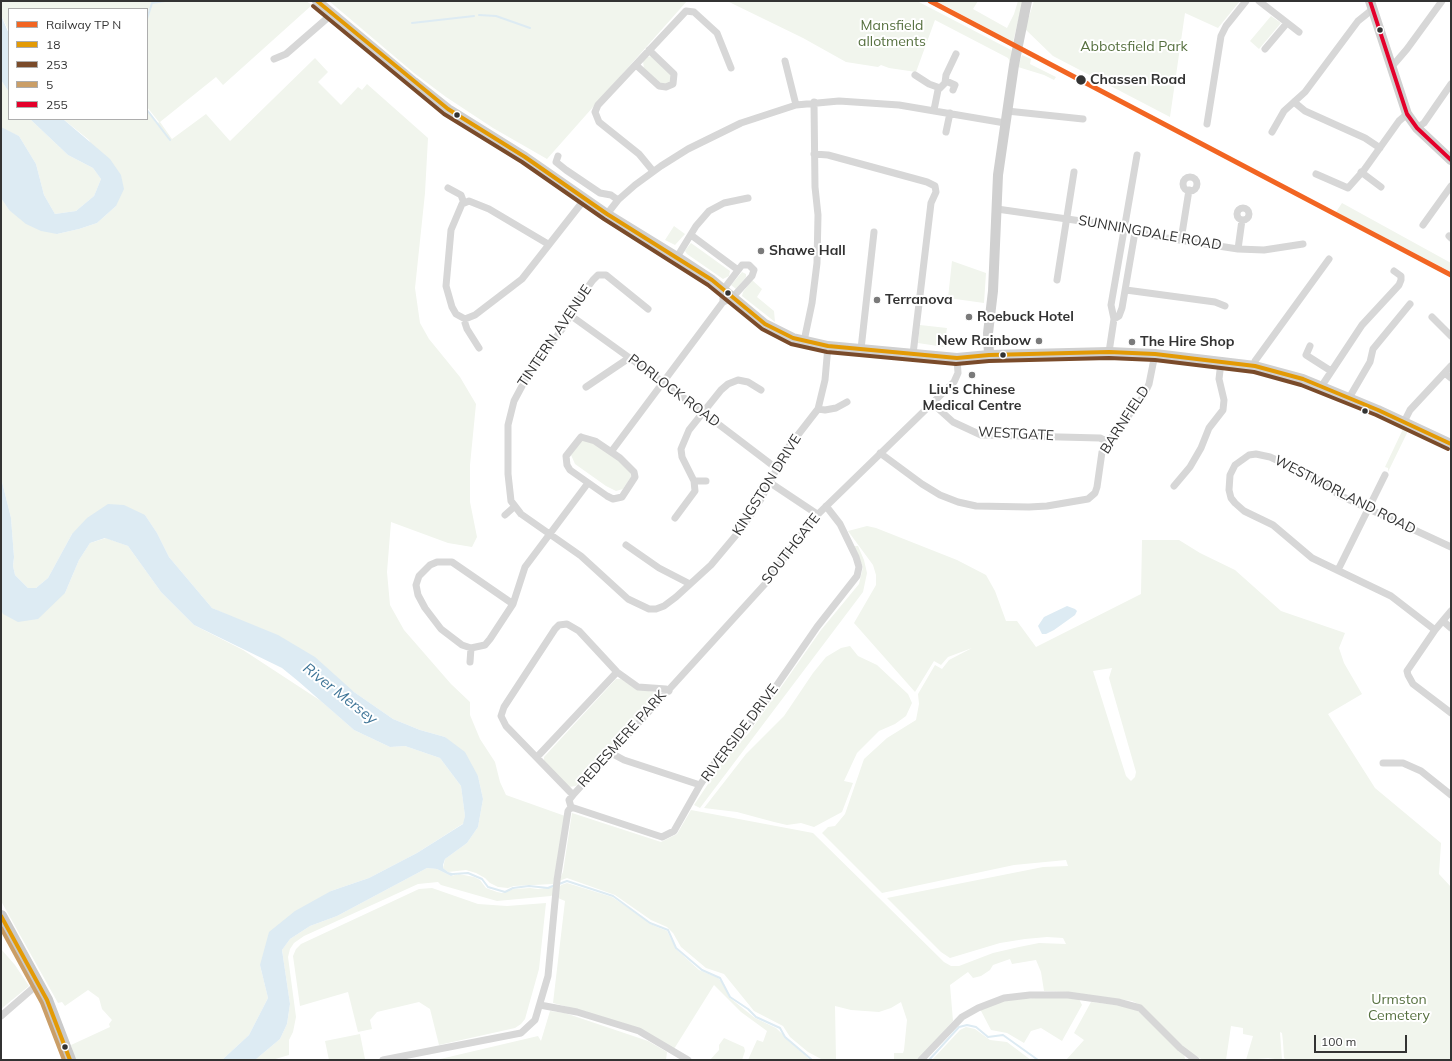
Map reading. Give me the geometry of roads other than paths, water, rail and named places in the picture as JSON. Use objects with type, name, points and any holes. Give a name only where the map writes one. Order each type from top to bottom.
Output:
[{"type":"main road","points":[[317,1],[431,96],[525,157],[584,200],[677,257],[722,290],[728,300],[782,333],[804,341],[828,346],[956,358],[989,355],[1109,352],[1155,354],[1255,366],[1302,379],[1349,398],[1451,444]]},
{"type":"main road","points":[[989,355],[988,333],[992,291],[998,180],[1014,65],[1027,1]]},
{"type":"main road","points":[[1371,5],[1407,114],[1417,128],[1451,160]]},
{"type":"main road","points":[[1,916],[39,983],[59,1027],[70,1060]]},
{"type":"street","points":[[1207,124],[1221,36],[1226,26],[1246,1]]},
{"type":"street","points":[[1259,1],[1299,32]]},
{"type":"street","points":[[1391,65],[1395,63],[1407,49],[1442,1]]},
{"type":"street","points":[[1272,132],[1284,111],[1305,92],[1371,5]]},
{"type":"street","points":[[653,171],[639,154],[601,124],[596,116],[598,105],[681,15],[686,12],[691,11],[718,35],[731,68]]},
{"type":"street","points":[[274,59],[286,54],[332,14]]},
{"type":"street","points":[[1265,49],[1287,23]]},
{"type":"street","points":[[636,65],[659,86],[666,87],[673,84],[674,74],[649,50]]},
{"type":"street","points":[[934,110],[940,88],[946,81],[946,74],[955,53]]},
{"type":"street","points":[[785,61],[796,105]]},
{"type":"street","points":[[915,74],[929,84],[940,88]]},
{"type":"street","points":[[946,81],[955,85],[953,90]]},
{"type":"street","points":[[1417,128],[1424,123],[1451,84]]},
{"type":"street","points":[[607,214],[618,200],[653,171],[688,149],[720,132],[760,116],[796,105],[814,102],[850,101],[934,110],[1006,123]]},
{"type":"street","points":[[804,341],[812,303],[817,263],[818,215],[814,154],[814,102]]},
{"type":"street","points":[[1294,102],[1305,111],[1365,138],[1380,148]]},
{"type":"street","points":[[1007,111],[1083,119]]},
{"type":"street","points":[[946,132],[950,113]]},
{"type":"street","points":[[1316,174],[1348,188],[1380,148],[1399,121],[1407,114]]},
{"type":"street","points":[[814,154],[828,155],[927,182],[935,186],[936,192],[931,203],[912,354]]},
{"type":"street","points":[[1109,352],[1114,319],[1111,305],[1137,155]]},
{"type":"street","points":[[558,156],[556,162],[566,170],[600,193],[611,195],[618,200]]},
{"type":"street","points":[[1058,280],[1074,172]]},
{"type":"street","points":[[1361,172],[1381,187]]},
{"type":"street","points":[[1423,225],[1451,186]]},
{"type":"street","points":[[448,188],[461,195],[464,203]]},
{"type":"street","points":[[1181,240],[1189,190]]},
{"type":"street","points":[[677,257],[690,235],[709,211],[724,203],[748,198]]},
{"type":"street","points":[[465,319],[475,315],[513,287],[531,269],[548,244],[584,200]]},
{"type":"street","points":[[465,319],[456,314],[452,307],[446,286],[451,230],[453,221],[464,203],[469,201],[474,202],[489,209],[548,244]]},
{"type":"street","name":"SUNNINGDALE ROAD","points":[[997,209],[1066,219],[1238,249],[1264,250],[1303,244]]},
{"type":"street","points":[[1238,249],[1242,220]]},
{"type":"street","points":[[861,349],[874,232]]},
{"type":"street","points":[[1114,319],[1119,316],[1122,308],[1135,232]]},
{"type":"street","points":[[690,235],[738,270]]},
{"type":"street","points":[[1255,366],[1255,361],[1329,259]]},
{"type":"street","points":[[611,452],[728,300],[752,276],[754,270],[749,265],[745,264],[738,270],[722,290]]},
{"type":"street","points":[[1321,387],[1367,318],[1399,285],[1401,276],[1394,271]]},
{"type":"street","name":"TINTERN AVENUE","points":[[514,507],[509,492],[508,425],[514,401],[528,373],[550,345],[579,299],[600,275],[606,275],[648,309]]},
{"type":"street","points":[[1126,290],[1215,302],[1225,306]]},
{"type":"street","points":[[1349,398],[1370,362],[1373,349],[1410,304]]},
{"type":"street","name":"PORLOCK ROAD","points":[[570,315],[664,382],[776,468]]},
{"type":"street","points":[[1432,317],[1451,336]]},
{"type":"street","points":[[465,319],[464,323],[479,348]]},
{"type":"street","name":"KINGSTON DRIVE","points":[[550,535],[581,556],[615,588],[639,606],[656,609],[664,606],[711,565],[742,528],[787,449],[818,409],[825,380],[828,346]]},
{"type":"street","points":[[1310,346],[1306,352],[1306,355],[1331,371]]},
{"type":"street","name":"BARNFIELD","points":[[880,453],[922,484],[940,495],[958,502],[976,506],[1047,506],[1088,499],[1092,497],[1097,487],[1102,452],[1143,397],[1152,375],[1155,354]]},
{"type":"street","points":[[586,387],[629,358]]},
{"type":"street","name":"SOUTHGATE","points":[[669,691],[765,584],[817,514],[933,404],[956,379],[958,373],[956,358]]},
{"type":"street","points":[[1173,486],[1190,466],[1202,448],[1209,428],[1223,410],[1224,400],[1219,379],[1221,362]]},
{"type":"street","points":[[1404,422],[1410,410],[1451,366]]},
{"type":"street","points":[[1445,373],[1451,378]]},
{"type":"street","points":[[675,518],[695,491],[694,481],[682,457],[681,449],[685,437],[721,390],[728,384],[738,380],[748,382],[761,390]]},
{"type":"street","points":[[818,409],[825,410],[836,408],[846,402]]},
{"type":"street","name":"WESTGATE","points":[[933,404],[953,422],[981,435],[1100,438],[1108,442]]},
{"type":"street","points":[[584,437],[595,440],[611,452],[631,468],[636,477],[622,497],[613,499],[588,483],[570,470],[565,460],[577,439],[584,437]]},
{"type":"street","name":"WESTMORLAND ROAD","points":[[1338,570],[1312,558],[1273,525],[1244,511],[1235,503],[1230,494],[1228,482],[1233,469],[1238,462],[1249,455],[1256,454],[1270,457],[1314,477],[1339,495],[1451,547]]},
{"type":"street","points":[[1385,474],[1338,570],[1391,596],[1435,630]]},
{"type":"street","points":[[694,481],[706,481]]},
{"type":"street","points":[[769,482],[817,514]]},
{"type":"street","points":[[513,604],[452,562],[438,562],[424,570],[419,576],[416,585],[418,595],[424,608],[452,638],[471,648],[484,645],[490,639],[513,604],[525,567],[588,483]]},
{"type":"street","name":"RIVERSIDE DRIVE","points":[[572,807],[662,837],[674,831],[700,785],[716,761],[750,724],[817,627],[857,576],[859,567],[856,557],[840,524],[826,506]]},
{"type":"street","points":[[505,515],[514,507],[550,535]]},
{"type":"street","points":[[626,545],[659,568],[690,584]]},
{"type":"street","points":[[1451,611],[1435,630],[1408,668],[1408,675],[1413,684],[1451,713]]},
{"type":"street","points":[[1443,621],[1451,628]]},
{"type":"street","name":"REDESMERE PARK","points":[[383,1060],[521,1032],[536,1020],[548,976],[557,880],[568,811],[572,807],[569,800],[669,691],[666,688],[638,687],[617,672],[572,626],[563,624],[555,629],[502,712],[502,721],[572,795]]},
{"type":"street","points":[[470,662],[471,648]]},
{"type":"street","points":[[537,757],[617,672]]},
{"type":"street","points":[[612,753],[624,760],[700,785]]},
{"type":"street","points":[[1383,763],[1403,760],[1421,771],[1451,795]]},
{"type":"street","points":[[1,1016],[39,983]]},
{"type":"street","points":[[921,1060],[962,1017],[978,1008],[1004,998],[1030,995],[1068,995],[1118,1002],[1140,1008],[1174,1042],[1196,1060]]},
{"type":"street","points":[[540,1005],[577,1012],[638,1031],[688,1060]]},
{"type":"water","points":[[1,15],[8,32],[8,90],[1,80]]},
{"type":"water","points":[[31,120],[64,120],[110,159],[121,175],[124,189],[116,206],[97,223],[57,234],[41,231],[26,224],[9,210],[1,198],[1,127],[19,136],[36,164],[44,195],[55,214],[76,211],[94,196],[101,179],[93,168],[68,155]]},
{"type":"water","name":"River Mersey","points":[[1,478],[11,518],[14,557],[13,566],[15,575],[28,588],[36,588],[48,578],[72,534],[87,518],[108,504],[124,505],[145,515],[157,533],[169,557],[212,608],[278,635],[315,657],[354,692],[393,719],[420,730],[445,737],[465,752],[478,776],[483,799],[478,827],[467,843],[445,859],[443,865],[443,868],[448,872],[456,874],[451,876],[437,869],[427,868],[337,916],[310,926],[290,939],[282,950],[290,1004],[287,1024],[280,1039],[255,1060],[222,1060],[249,1035],[268,998],[260,965],[269,932],[295,911],[331,891],[369,878],[417,853],[463,824],[465,816],[461,786],[440,758],[405,746],[390,747],[354,730],[282,668],[194,625],[161,592],[128,546],[105,538],[90,543],[79,560],[65,593],[38,619],[18,622],[3,614],[1,610]]},
{"type":"water","points":[[1067,606],[1077,611],[1075,615],[1054,630],[1046,634],[1042,634],[1038,626],[1044,617]]},
{"type":"waterway","points":[[148,16],[152,3],[165,1]]},
{"type":"waterway","points":[[479,15],[496,16],[530,28]]},
{"type":"waterway","points":[[412,23],[474,16]]},
{"type":"waterway","points":[[148,111],[170,140]]},
{"type":"waterway","points":[[453,874],[468,873],[482,879],[488,887],[505,892],[513,888],[529,886],[548,888],[555,885]]},
{"type":"waterway","points":[[559,884],[567,881],[613,896],[650,923],[668,930],[676,948],[702,970],[720,978],[730,997],[748,1009],[756,1017],[780,1028],[785,1037],[812,1060]]},
{"type":"waterway","points":[[929,1060],[959,1027],[967,1025],[976,1027],[988,1037],[1003,1035],[1038,1060]]},
{"type":"place","name":"Chassen Road","points":[[1081,80]]},
{"type":"place","name":"Shawe Hall","points":[[761,251]]},
{"type":"place","name":"Terranova","points":[[877,300]]},
{"type":"place","name":"Roebuck Hotel","points":[[969,317]]},
{"type":"place","name":"New Rainbow","points":[[1039,341]]},
{"type":"place","name":"The Hire Shop","points":[[1132,342]]},
{"type":"place","name":"Liu's Chinese Medical Centre","points":[[972,375]]},
{"type":"park label","name":"Mansfield allotments","points":[[892,34]]},
{"type":"park label","name":"Abbotsfield Park","points":[[1134,47]]},
{"type":"park label","name":"Urmston Cemetery","points":[[1399,1008]]}]
